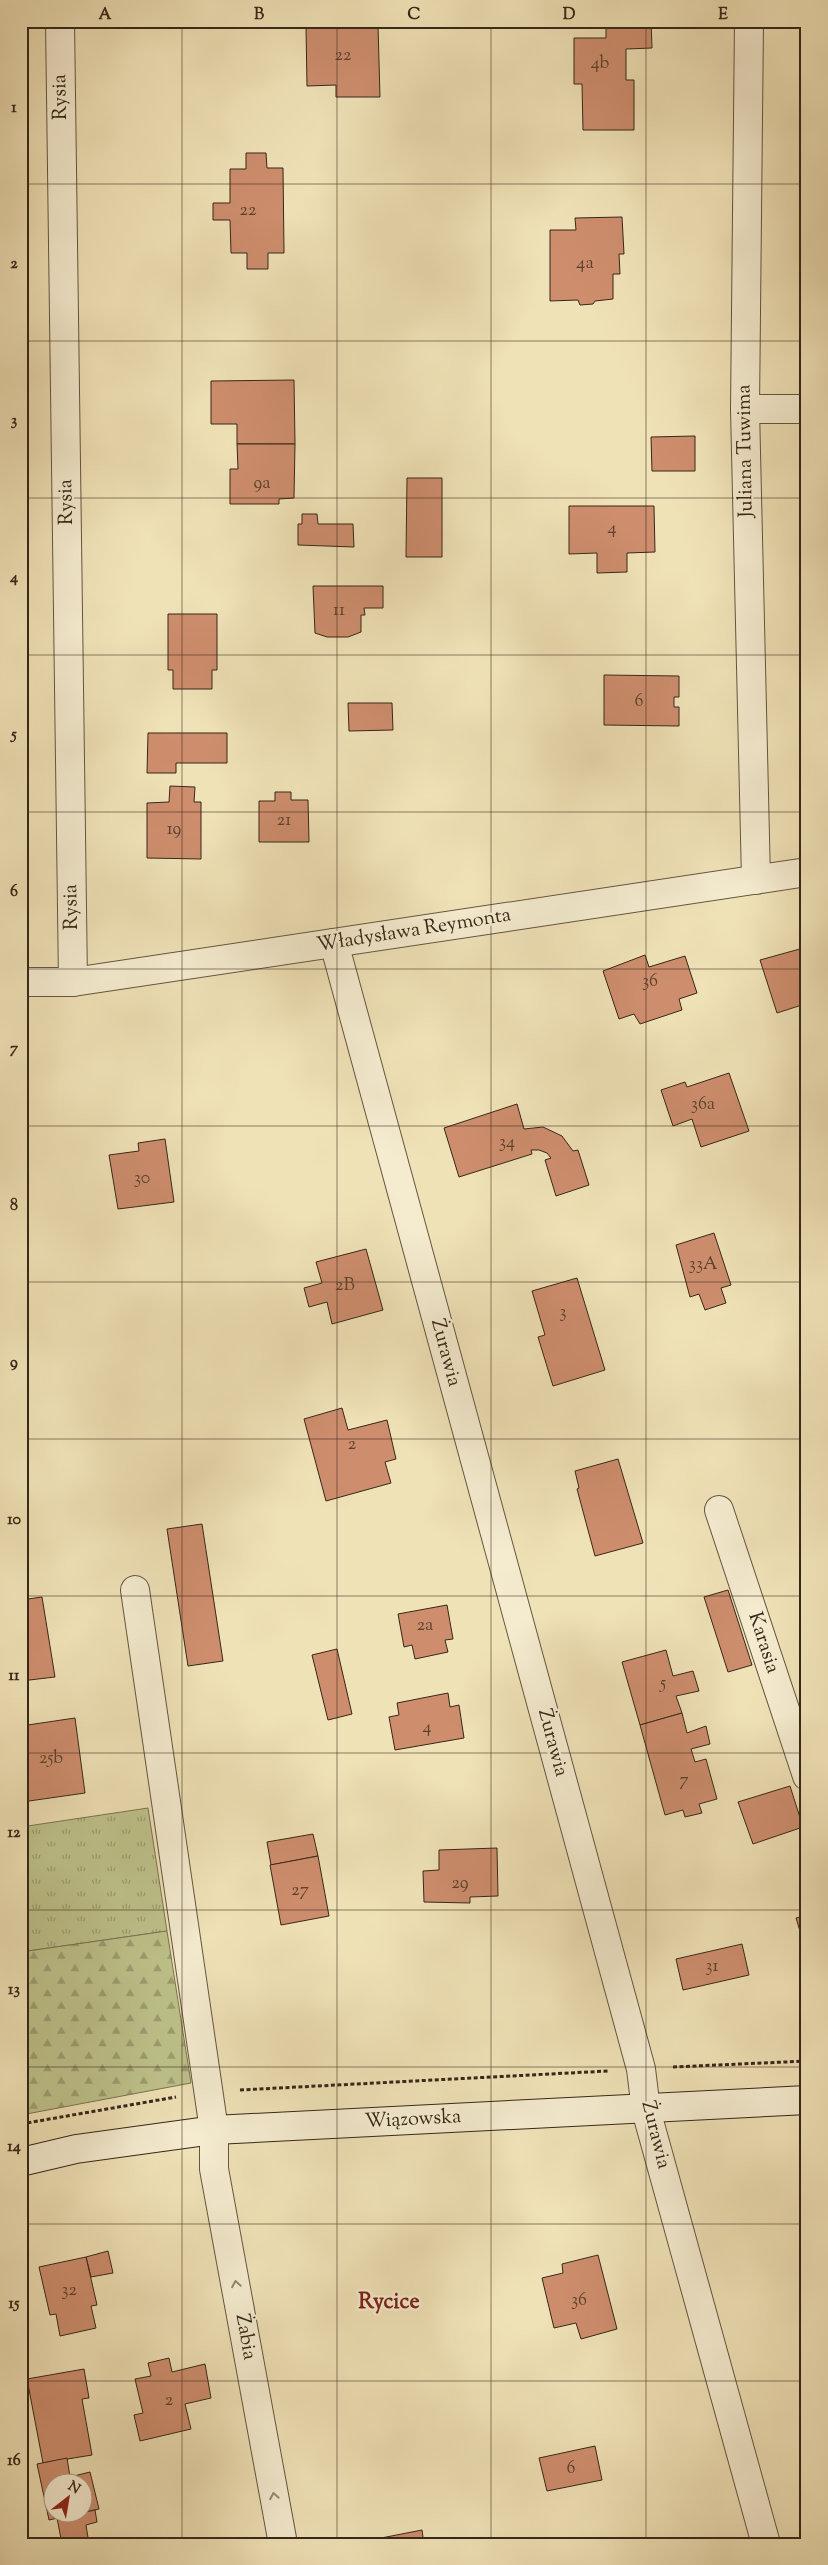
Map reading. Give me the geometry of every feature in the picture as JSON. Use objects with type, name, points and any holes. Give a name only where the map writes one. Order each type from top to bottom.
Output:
[{"type":"street","name":"Rysia","points":[[60,21],[74,982]]},
{"type":"street","name":"Juliana Tuwima","points":[[749,21],[745,409],[756,880]]},
{"type":"street","points":[[745,409],[807,409]]},
{"type":"street","name":"Władysława Reymonta","points":[[21,982],[74,982],[807,872]]},
{"type":"street","name":"Żurawia","points":[[334,943],[641,2069],[646,2110],[766,2544]]},
{"type":"street","name":"Karasia","points":[[719,1510],[807,1776]]},
{"type":"street","name":"Żabia","points":[[135,1590],[214,2130],[214,2168],[283,2544]]},
{"type":"street","name":"Wiązowska","points":[[21,2162],[111,2144],[214,2130],[646,2110],[807,2100]]},
{"type":"path","points":[[670,2068],[807,2061]]},
{"type":"path","points":[[232,2090],[616,2070]]},
{"type":"path","points":[[21,2124],[68,2114],[182,2096]]},
{"type":"green space","points":[[148,1808],[167,1931],[21,1952],[21,1827]]},
{"type":"green space","points":[[167,1931],[191,2083],[21,2115],[21,1952]]},
{"type":"building","points":[[606,21],[651,21],[652,48],[626,49],[626,80],[634,80],[634,130],[583,130],[582,84],[574,84],[574,38],[606,38]]},
{"type":"building","points":[[378,25],[380,97],[336,97],[336,85],[307,86],[306,27]]},
{"type":"building","points":[[246,153],[266,153],[267,168],[283,168],[284,253],[268,253],[268,269],[247,269],[247,253],[231,253],[230,220],[213,220],[213,203],[230,203],[230,169],[246,169]]},
{"type":"building","points":[[622,217],[624,254],[619,254],[620,274],[613,274],[613,299],[580,305],[578,300],[550,301],[550,230],[576,230],[575,218]]},
{"type":"building","points":[[294,380],[295,444],[237,444],[237,424],[211,424],[211,381]]},
{"type":"building","points":[[695,436],[695,471],[652,471],[651,437]]},
{"type":"building","points":[[237,444],[295,444],[294,498],[279,499],[279,504],[230,504],[230,469],[238,469]]},
{"type":"building","points":[[407,478],[442,478],[442,557],[406,557]]},
{"type":"building","points":[[569,506],[654,506],[655,552],[627,553],[627,572],[597,573],[597,553],[569,554]]},
{"type":"building","points":[[302,514],[317,514],[318,524],[353,524],[354,547],[298,545],[298,524],[302,524]]},
{"type":"building","points":[[313,586],[383,586],[383,608],[364,608],[365,615],[361,615],[361,632],[348,637],[327,637],[315,633]]},
{"type":"building","points":[[168,614],[217,614],[217,670],[212,670],[212,689],[173,689],[173,670],[168,670]]},
{"type":"building","points":[[604,675],[679,676],[679,697],[674,697],[674,707],[679,707],[679,726],[604,725]]},
{"type":"building","points":[[348,703],[392,703],[393,730],[349,731]]},
{"type":"building","points":[[148,733],[227,733],[227,763],[176,763],[176,773],[147,773]]},
{"type":"building","points":[[170,786],[195,787],[194,802],[201,802],[201,859],[147,858],[147,803],[169,802]]},
{"type":"building","points":[[275,792],[291,792],[291,800],[308,800],[309,842],[259,842],[259,801],[275,801]]},
{"type":"building","points":[[807,947],[807,1021],[805,1004],[777,1013],[760,960]]},
{"type":"building","points":[[645,955],[649,967],[685,956],[697,993],[679,999],[682,1010],[640,1024],[634,1014],[619,1019],[603,971]]},
{"type":"building","points":[[729,1073],[749,1131],[701,1147],[692,1119],[673,1126],[661,1090],[685,1082],[687,1087]]},
{"type":"building","points":[[517,1104],[524,1129],[543,1127],[562,1136],[573,1151],[578,1150],[589,1185],[556,1196],[545,1160],[551,1158],[547,1153],[539,1150],[531,1150],[532,1154],[459,1177],[444,1128]]},
{"type":"building","points":[[165,1139],[174,1202],[118,1209],[109,1155],[139,1151],[138,1143]]},
{"type":"building","points":[[714,1233],[731,1285],[721,1288],[726,1303],[705,1310],[699,1294],[690,1297],[676,1245]]},
{"type":"building","points":[[366,1249],[383,1310],[332,1324],[327,1302],[309,1307],[304,1288],[322,1283],[316,1262]]},
{"type":"building","points":[[577,1278],[605,1370],[553,1386],[538,1337],[545,1335],[532,1291]]},
{"type":"building","points":[[342,1408],[348,1430],[387,1420],[396,1459],[385,1462],[391,1483],[326,1501],[304,1419]]},
{"type":"building","points":[[618,1459],[643,1543],[595,1556],[577,1489],[579,1488],[575,1471]]},
{"type":"building","points":[[202,1524],[223,1661],[188,1666],[167,1529]]},
{"type":"building","points":[[728,1590],[752,1665],[728,1672],[704,1597]]},
{"type":"building","points":[[42,1597],[55,1677],[21,1681],[21,1600]]},
{"type":"building","points":[[447,1605],[453,1639],[445,1640],[448,1652],[415,1659],[412,1645],[404,1647],[398,1614]]},
{"type":"building","points":[[337,1649],[352,1714],[328,1720],[312,1655]]},
{"type":"building","points":[[666,1650],[673,1676],[693,1671],[699,1691],[676,1696],[682,1713],[640,1725],[622,1662]]},
{"type":"building","points":[[448,1693],[450,1707],[459,1705],[464,1738],[395,1750],[389,1717],[399,1715],[397,1703]]},
{"type":"building","points":[[682,1713],[687,1733],[706,1726],[710,1744],[691,1749],[695,1762],[706,1759],[717,1799],[699,1804],[702,1813],[685,1817],[683,1810],[665,1815],[640,1725]]},
{"type":"building","points":[[75,1718],[85,1793],[22,1802],[21,1726]]},
{"type":"building","points":[[790,1786],[803,1827],[753,1844],[738,1802]]},
{"type":"building","points":[[313,1834],[318,1856],[271,1865],[267,1842]]},
{"type":"building","points":[[497,1848],[498,1896],[470,1897],[470,1903],[424,1902],[423,1871],[439,1870],[439,1850]]},
{"type":"building","points":[[318,1856],[329,1916],[281,1925],[270,1865]]},
{"type":"building","points":[[807,1915],[807,1940],[803,1941],[796,1918]]},
{"type":"building","points":[[742,1944],[749,1975],[683,1990],[676,1959]]},
{"type":"building","points":[[108,2251],[113,2273],[91,2277],[86,2257]]},
{"type":"building","points":[[598,2255],[617,2329],[581,2339],[576,2323],[554,2328],[542,2278],[563,2273],[562,2264]]},
{"type":"building","points":[[86,2257],[97,2305],[91,2306],[96,2328],[60,2336],[56,2314],[50,2315],[39,2267]]},
{"type":"building","points":[[169,2358],[172,2372],[205,2364],[211,2398],[185,2404],[191,2429],[140,2441],[134,2415],[143,2413],[135,2379],[151,2376],[148,2363]]},
{"type":"building","points":[[84,2369],[89,2398],[82,2399],[92,2455],[43,2463],[27,2379]]},
{"type":"building","points":[[595,2446],[602,2480],[547,2491],[539,2458]]},
{"type":"building","points":[[67,2458],[69,2472],[42,2472],[42,2487],[37,2464]]},
{"type":"building","points":[[92,2480],[99,2509],[92,2511]]},
{"type":"building","points":[[95,2510],[97,2522],[86,2525],[89,2544],[62,2544],[58,2522],[92,2522],[92,2511]]},
{"type":"building","points":[[422,2530],[424,2544],[372,2544],[371,2540]]},
{"type":"district","name":"Rycice","points":[[389,2303]]}]
